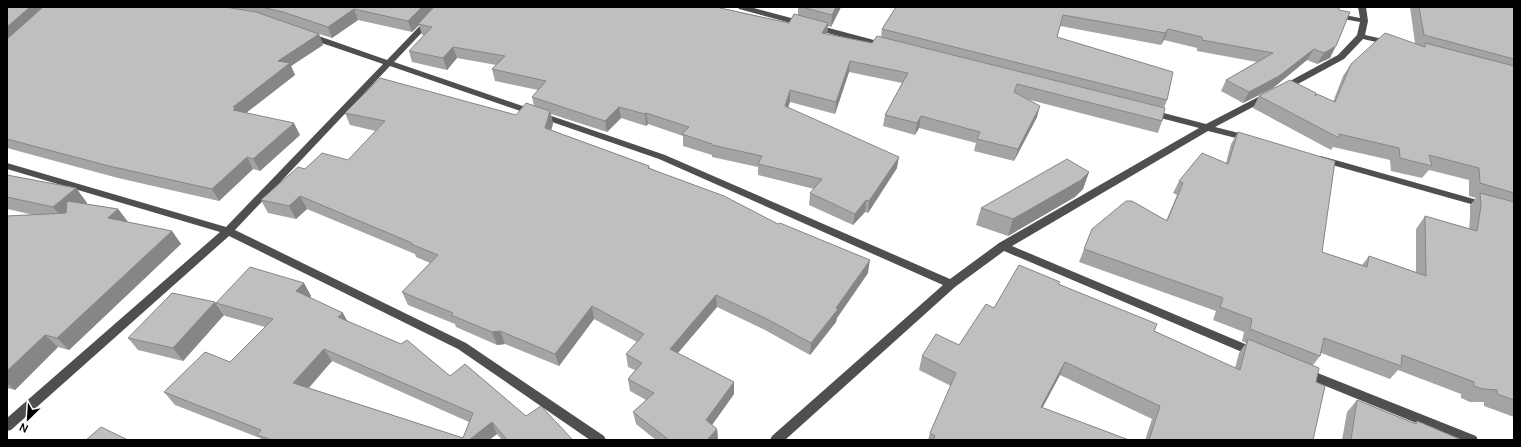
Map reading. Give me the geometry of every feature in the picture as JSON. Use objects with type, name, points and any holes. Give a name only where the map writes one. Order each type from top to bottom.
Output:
[{"type":"street","points":[[7,426],[228,231],[442,7]]},
{"type":"street","points":[[742,7],[898,49]]},
{"type":"street","points":[[776,440],[951,284],[1003,246],[1208,127],[1341,58],[1362,36],[1364,21],[1362,7]]},
{"type":"street","points":[[1327,13],[1364,21]]},
{"type":"street","points":[[301,33],[662,157],[951,284]]},
{"type":"street","points":[[1362,36],[1400,46]]},
{"type":"street","points":[[1146,112],[1254,140]]},
{"type":"street","points":[[1315,157],[1491,207]]},
{"type":"street","points":[[7,166],[228,231],[462,346],[600,440]]},
{"type":"street","points":[[1003,246],[1262,356]]},
{"type":"street","points":[[1298,370],[1472,440]]},
{"type":"building","points":[[7,7],[30,7],[7,27]]},
{"type":"building","points":[[43,7],[225,7],[256,12],[319,34],[278,61],[290,63],[233,107],[236,108],[233,110],[294,123],[253,159],[247,157],[212,189],[109,166],[7,139],[7,39]]},
{"type":"building","points":[[261,7],[422,7],[408,21],[354,9],[328,27],[283,12]]},
{"type":"building","points":[[434,7],[721,7],[720,8],[789,23],[794,14],[828,23],[822,33],[872,43],[877,36],[1165,108],[1162,121],[1017,84],[1014,92],[1040,106],[1018,149],[977,139],[980,132],[921,116],[917,123],[885,115],[908,73],[850,61],[836,102],[790,90],[785,106],[899,157],[869,201],[866,200],[855,214],[810,193],[822,179],[758,164],[762,156],[712,145],[682,134],[689,127],[646,113],[619,107],[605,121],[532,97],[546,81],[492,69],[505,56],[453,47],[443,58],[409,51],[432,27],[418,24]]},
{"type":"building","points":[[802,7],[836,7],[832,15]]},
{"type":"building","points":[[896,7],[1339,7],[1339,10],[1350,12],[1336,46],[1324,53],[1314,49],[1279,76],[1249,92],[1226,80],[1273,53],[1202,40],[1202,37],[1168,29],[1165,33],[1063,15],[1057,37],[1173,72],[1167,100],[882,29]]},
{"type":"building","points":[[1419,7],[1514,7],[1514,59],[1424,35]]},
{"type":"building","points":[[1385,33],[1425,47],[1425,43],[1514,66],[1514,193],[1480,183],[1479,168],[1429,155],[1432,166],[1400,158],[1399,148],[1339,134],[1339,138],[1259,96],[1290,80],[1316,93],[1315,96],[1317,94],[1335,102],[1351,64]]},
{"type":"building","points":[[380,78],[516,115],[526,103],[550,111],[545,128],[649,166],[648,168],[724,196],[778,224],[780,223],[870,260],[836,308],[838,309],[811,343],[765,318],[716,295],[670,349],[734,382],[706,420],[717,429],[707,440],[669,440],[633,412],[654,393],[628,379],[642,363],[626,354],[644,334],[592,306],[555,354],[500,331],[492,332],[451,315],[453,313],[402,292],[438,255],[300,196],[289,206],[261,200],[298,167],[305,169],[322,153],[348,160],[385,121],[345,113]]},
{"type":"building","points":[[1238,132],[1335,161],[1322,252],[1367,267],[1369,256],[1426,276],[1425,216],[1477,231],[1481,206],[1480,193],[1514,202],[1514,400],[1497,394],[1497,390],[1483,389],[1474,386],[1474,382],[1402,355],[1401,366],[1324,338],[1320,356],[1250,329],[1252,319],[1220,307],[1223,298],[1084,249],[1092,229],[1126,201],[1132,201],[1167,221],[1183,183],[1179,181],[1202,153],[1228,164]]},
{"type":"building","points":[[1067,159],[1089,172],[1081,180],[1013,219],[981,208]]},
{"type":"building","points":[[7,175],[76,188],[53,207],[7,197]]},
{"type":"building","points":[[67,201],[118,209],[108,218],[172,231],[57,338],[45,335],[7,371],[7,216],[66,213]]},
{"type":"building","points":[[1019,265],[1060,282],[1058,284],[1157,324],[1154,331],[1240,370],[1248,339],[1319,368],[1316,382],[1325,386],[1313,440],[1149,440],[1160,406],[1065,362],[1041,407],[1129,440],[933,440],[935,436],[930,433],[956,373],[922,356],[936,334],[959,345],[986,304],[994,308]]},
{"type":"building","points":[[250,267],[304,283],[296,291],[343,313],[338,317],[401,344],[407,340],[450,376],[465,364],[526,416],[541,406],[572,439],[507,440],[492,422],[469,440],[272,440],[257,435],[261,430],[164,392],[205,352],[230,362],[273,319],[216,303]],"holes":[[[324,349],[473,413],[463,438],[293,383]]]},
{"type":"building","points":[[172,293],[215,302],[173,348],[128,338]]},
{"type":"building","points":[[1357,400],[1416,424],[1417,421],[1462,440],[1351,440]]},
{"type":"building","points":[[101,427],[128,440],[86,440]]}]
